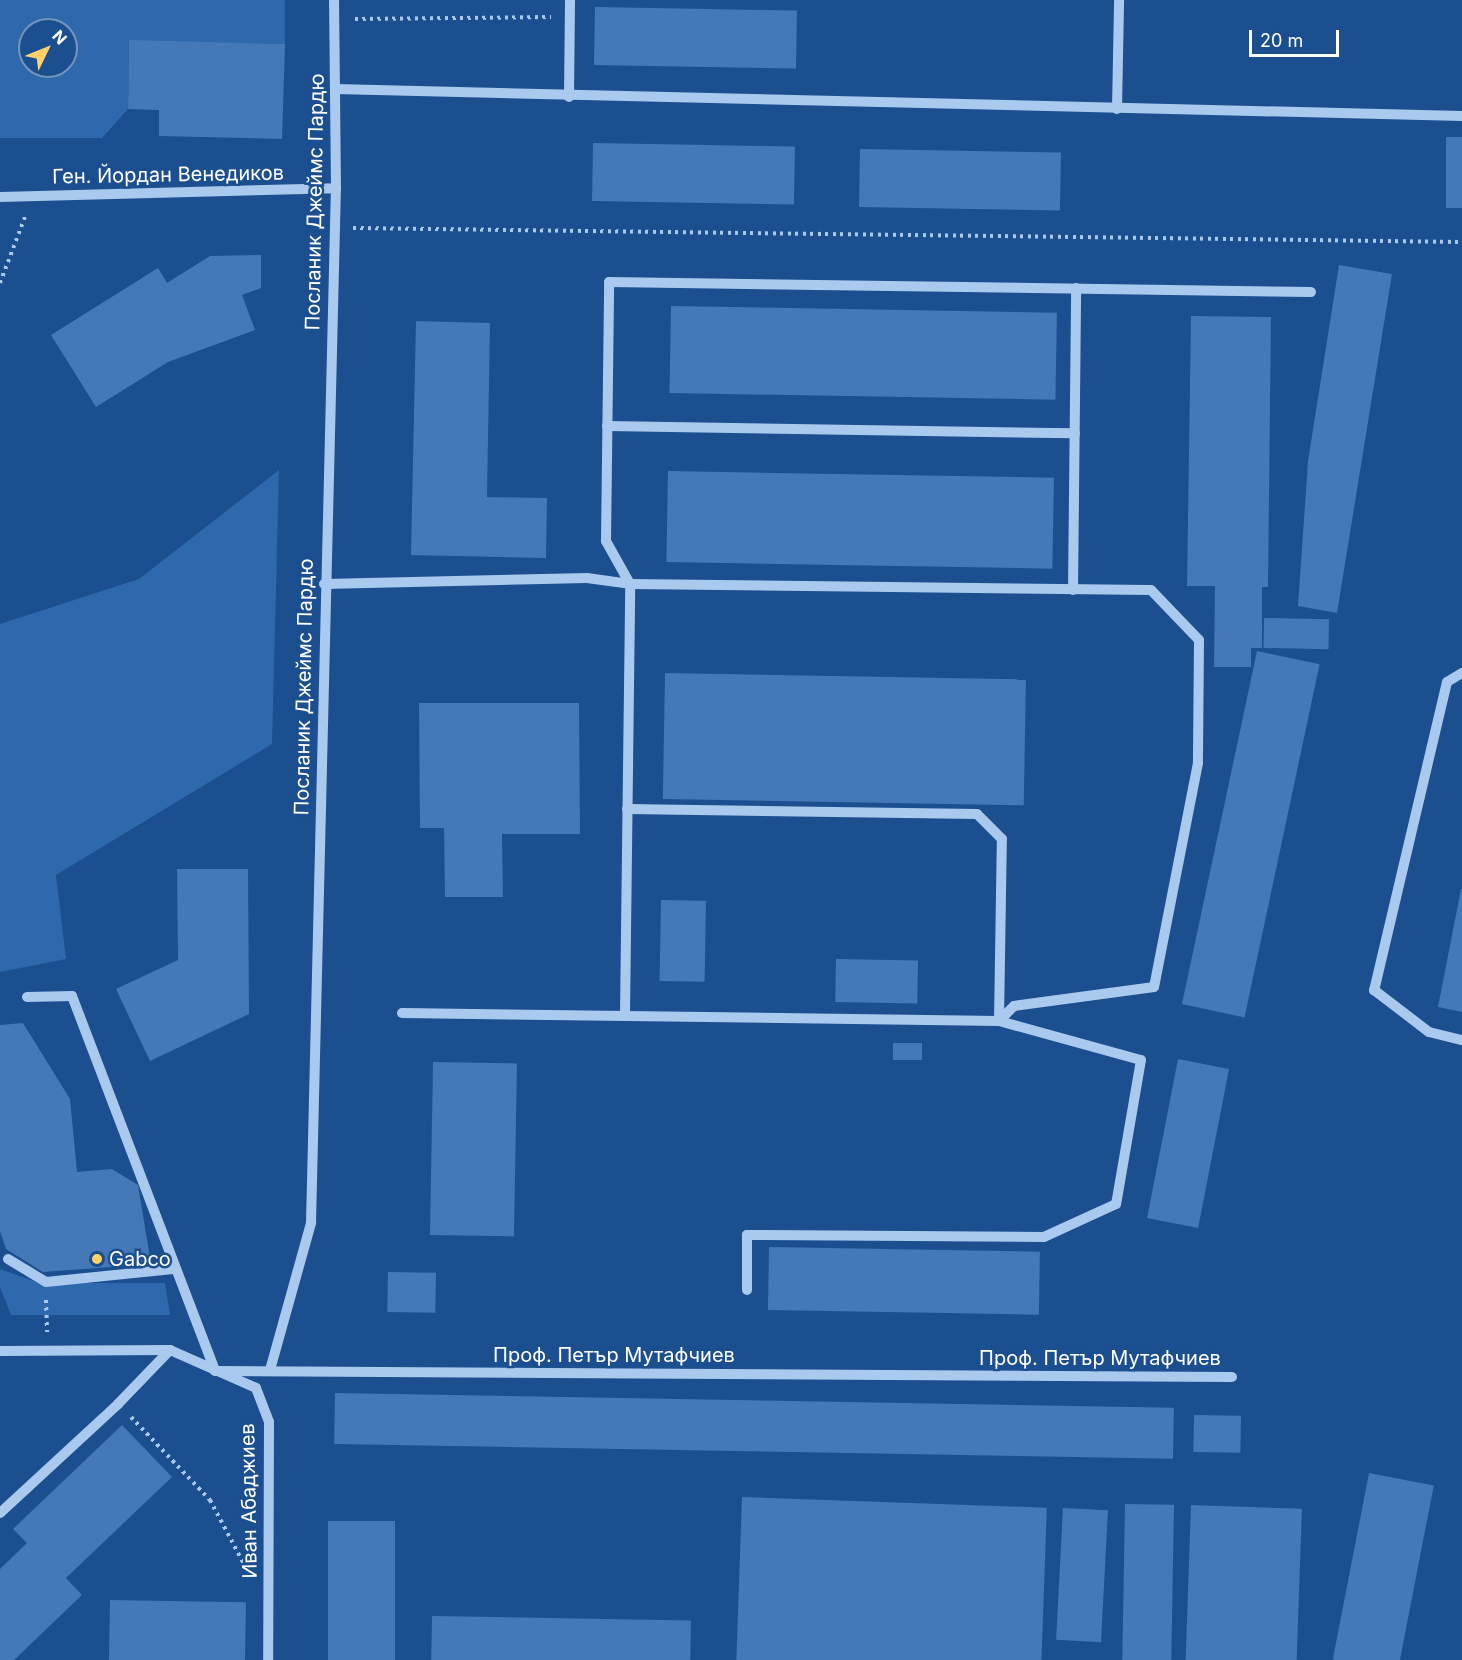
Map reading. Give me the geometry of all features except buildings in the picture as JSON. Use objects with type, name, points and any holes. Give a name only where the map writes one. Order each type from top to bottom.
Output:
[{"type":"street","name":"Посланик Джеймс Пардю","points":[[270,1370],[311,1223],[324,584],[336,188],[334,0]]},
{"type":"street","points":[[569,97],[570,0]]},
{"type":"street","points":[[1117,109],[1119,0]]},
{"type":"street","points":[[335,89],[569,97],[1462,116]]},
{"type":"street","name":"Ген. Йордан Венедиков","points":[[0,197],[336,188]]},
{"type":"street","points":[[625,1015],[630,584],[606,542],[609,282],[1311,292]]},
{"type":"street","points":[[1072,590],[1076,288]]},
{"type":"street","points":[[607,426],[1074,433]]},
{"type":"street","points":[[324,584],[587,578],[630,584],[1151,590],[1200,640],[1198,762],[1154,987],[1014,1006],[999,1021]]},
{"type":"street","points":[[1462,673],[1447,682],[1374,990],[1429,1032],[1462,1040]]},
{"type":"street","points":[[627,808],[977,814],[1002,839],[999,1021]]},
{"type":"street","points":[[27,997],[72,996],[214,1371]]},
{"type":"street","points":[[402,1013],[999,1021],[1141,1060],[1116,1204],[1044,1237],[747,1235],[747,1290]]},
{"type":"street","points":[[8,1259],[46,1282],[176,1269]]},
{"type":"street","points":[[0,1513],[118,1404],[170,1350]]},
{"type":"street","name":"Проф. Петър Мутафчиев","points":[[0,1352],[170,1350],[214,1371],[1232,1377]]},
{"type":"street","name":"Иван Абаджиев","points":[[214,1371],[256,1388],[269,1422],[268,1660]]},
{"type":"path","points":[[334,20],[570,16]]},
{"type":"path","points":[[0,283],[30,196]]},
{"type":"path","points":[[334,228],[1462,242]]},
{"type":"path","points":[[46,1282],[47,1350]]},
{"type":"path","points":[[118,1404],[210,1500],[268,1610]]},
{"type":"shaded area","points":[[0,0],[285,0],[285,44],[129,41],[128,109],[102,138],[0,138]]},
{"type":"shaded area","points":[[279,470],[272,744],[56,875],[66,959],[0,972],[0,624],[139,579]]},
{"type":"shaded area","points":[[0,1269],[39,1283],[165,1283],[170,1315],[11,1315],[0,1287]]},
{"type":"place","name":"Gabco","points":[[97,1259]]}]
